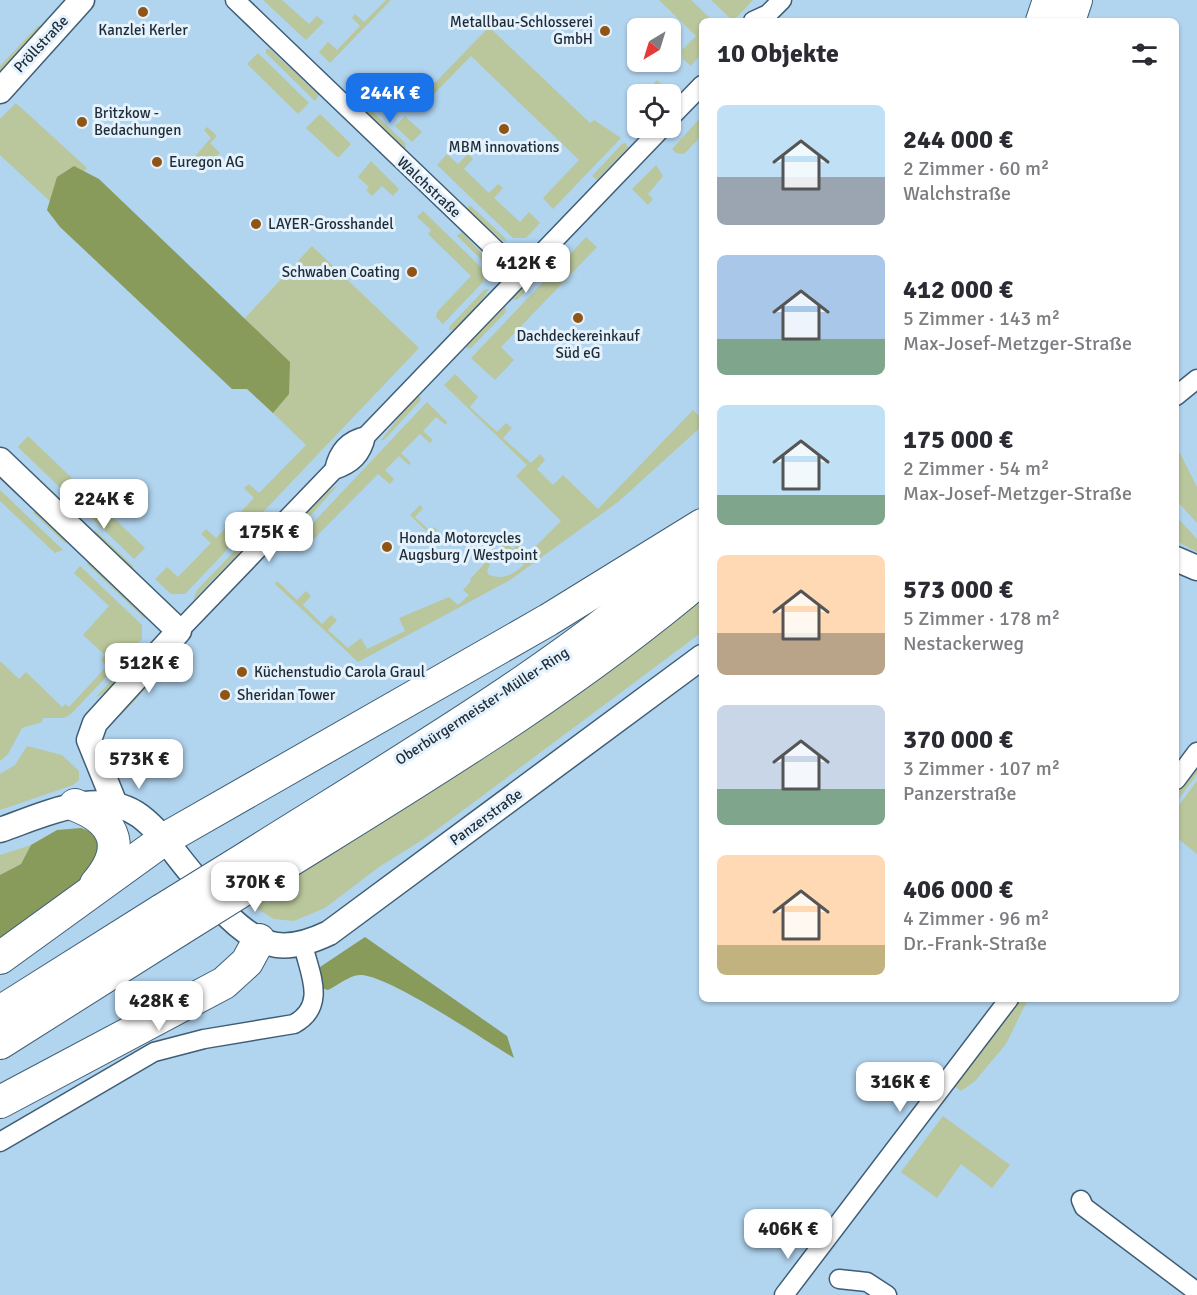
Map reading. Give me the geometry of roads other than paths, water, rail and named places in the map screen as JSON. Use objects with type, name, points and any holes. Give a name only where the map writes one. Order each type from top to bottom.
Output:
[{"type":"highway","points":[[1043,18],[1049,0]]},
{"type":"highway","points":[[1071,18],[1076,0]]},
{"type":"highway","points":[[0,958],[163,840],[548,620],[699,527]]},
{"type":"highway","name":"Oberbürgermeister-Müller-Ring","points":[[259,865],[534,674],[616,614],[699,545]]},
{"type":"highway","name":"Oberbürgermeister-Müller-Ring","points":[[259,865],[541,701],[625,640],[699,580]]},
{"type":"highway","points":[[75,805],[102,823],[114,841],[116,851],[112,861],[88,893]]},
{"type":"highway","points":[[0,1012],[170,920],[259,865]]},
{"type":"highway","points":[[0,1043],[170,920]]},
{"type":"highway","points":[[0,1102],[224,983],[247,962],[259,940]]},
{"type":"street","name":"Pröllstraße","points":[[0,89],[82,0]]},
{"type":"street","name":"Walchstraße","points":[[235,0],[521,274]]},
{"type":"street","points":[[763,18],[782,0]]},
{"type":"street","points":[[681,107],[699,88]]},
{"type":"street","points":[[115,804],[89,740],[95,723],[179,631],[333,470],[337,456],[352,439],[366,436],[652,138]]},
{"type":"street","points":[[1179,394],[1197,379]]},
{"type":"street","points":[[0,460],[179,631]]},
{"type":"street","points":[[1179,560],[1197,568]]},
{"type":"street","name":"Panzerstraße","points":[[259,940],[289,947],[303,945],[329,933],[699,659]]},
{"type":"street","points":[[1179,776],[1197,752]]},
{"type":"street","points":[[0,830],[75,805],[115,804],[142,817],[192,874]]},
{"type":"street","points":[[229,916],[242,930],[259,940]]},
{"type":"street","points":[[0,1142],[154,1052],[204,1039],[294,1024],[304,1018],[313,1004],[314,988],[303,945]]},
{"type":"street","points":[[784,1295],[1007,1002]]},
{"type":"street","points":[[1081,1200],[1084,1207],[1197,1292]]},
{"type":"street","points":[[840,1279],[867,1282],[887,1295]]},
{"type":"place","name":"Kanzlei Kerler","points":[[143,12]]},
{"type":"place","name":"Metallbau-Schlosserei GmbH","points":[[605,31]]},
{"type":"place","name":"Britzkow - Bedachungen","points":[[82,122]]},
{"type":"place","name":"MBM innovations","points":[[504,129]]},
{"type":"place","name":"Euregon AG","points":[[157,162]]},
{"type":"place","name":"LAYER-Grosshandel","points":[[256,224]]},
{"type":"place","name":"Schwaben Coating","points":[[412,272]]},
{"type":"place","name":"Dachdeckereinkauf Süd eG","points":[[578,318]]},
{"type":"place","name":"Honda Motorcycles Augsburg / Westpoint","points":[[387,547]]},
{"type":"place","name":"Küchenstudio Carola Graul","points":[[242,672]]},
{"type":"place","name":"Sheridan Tower","points":[[225,695]]}]
